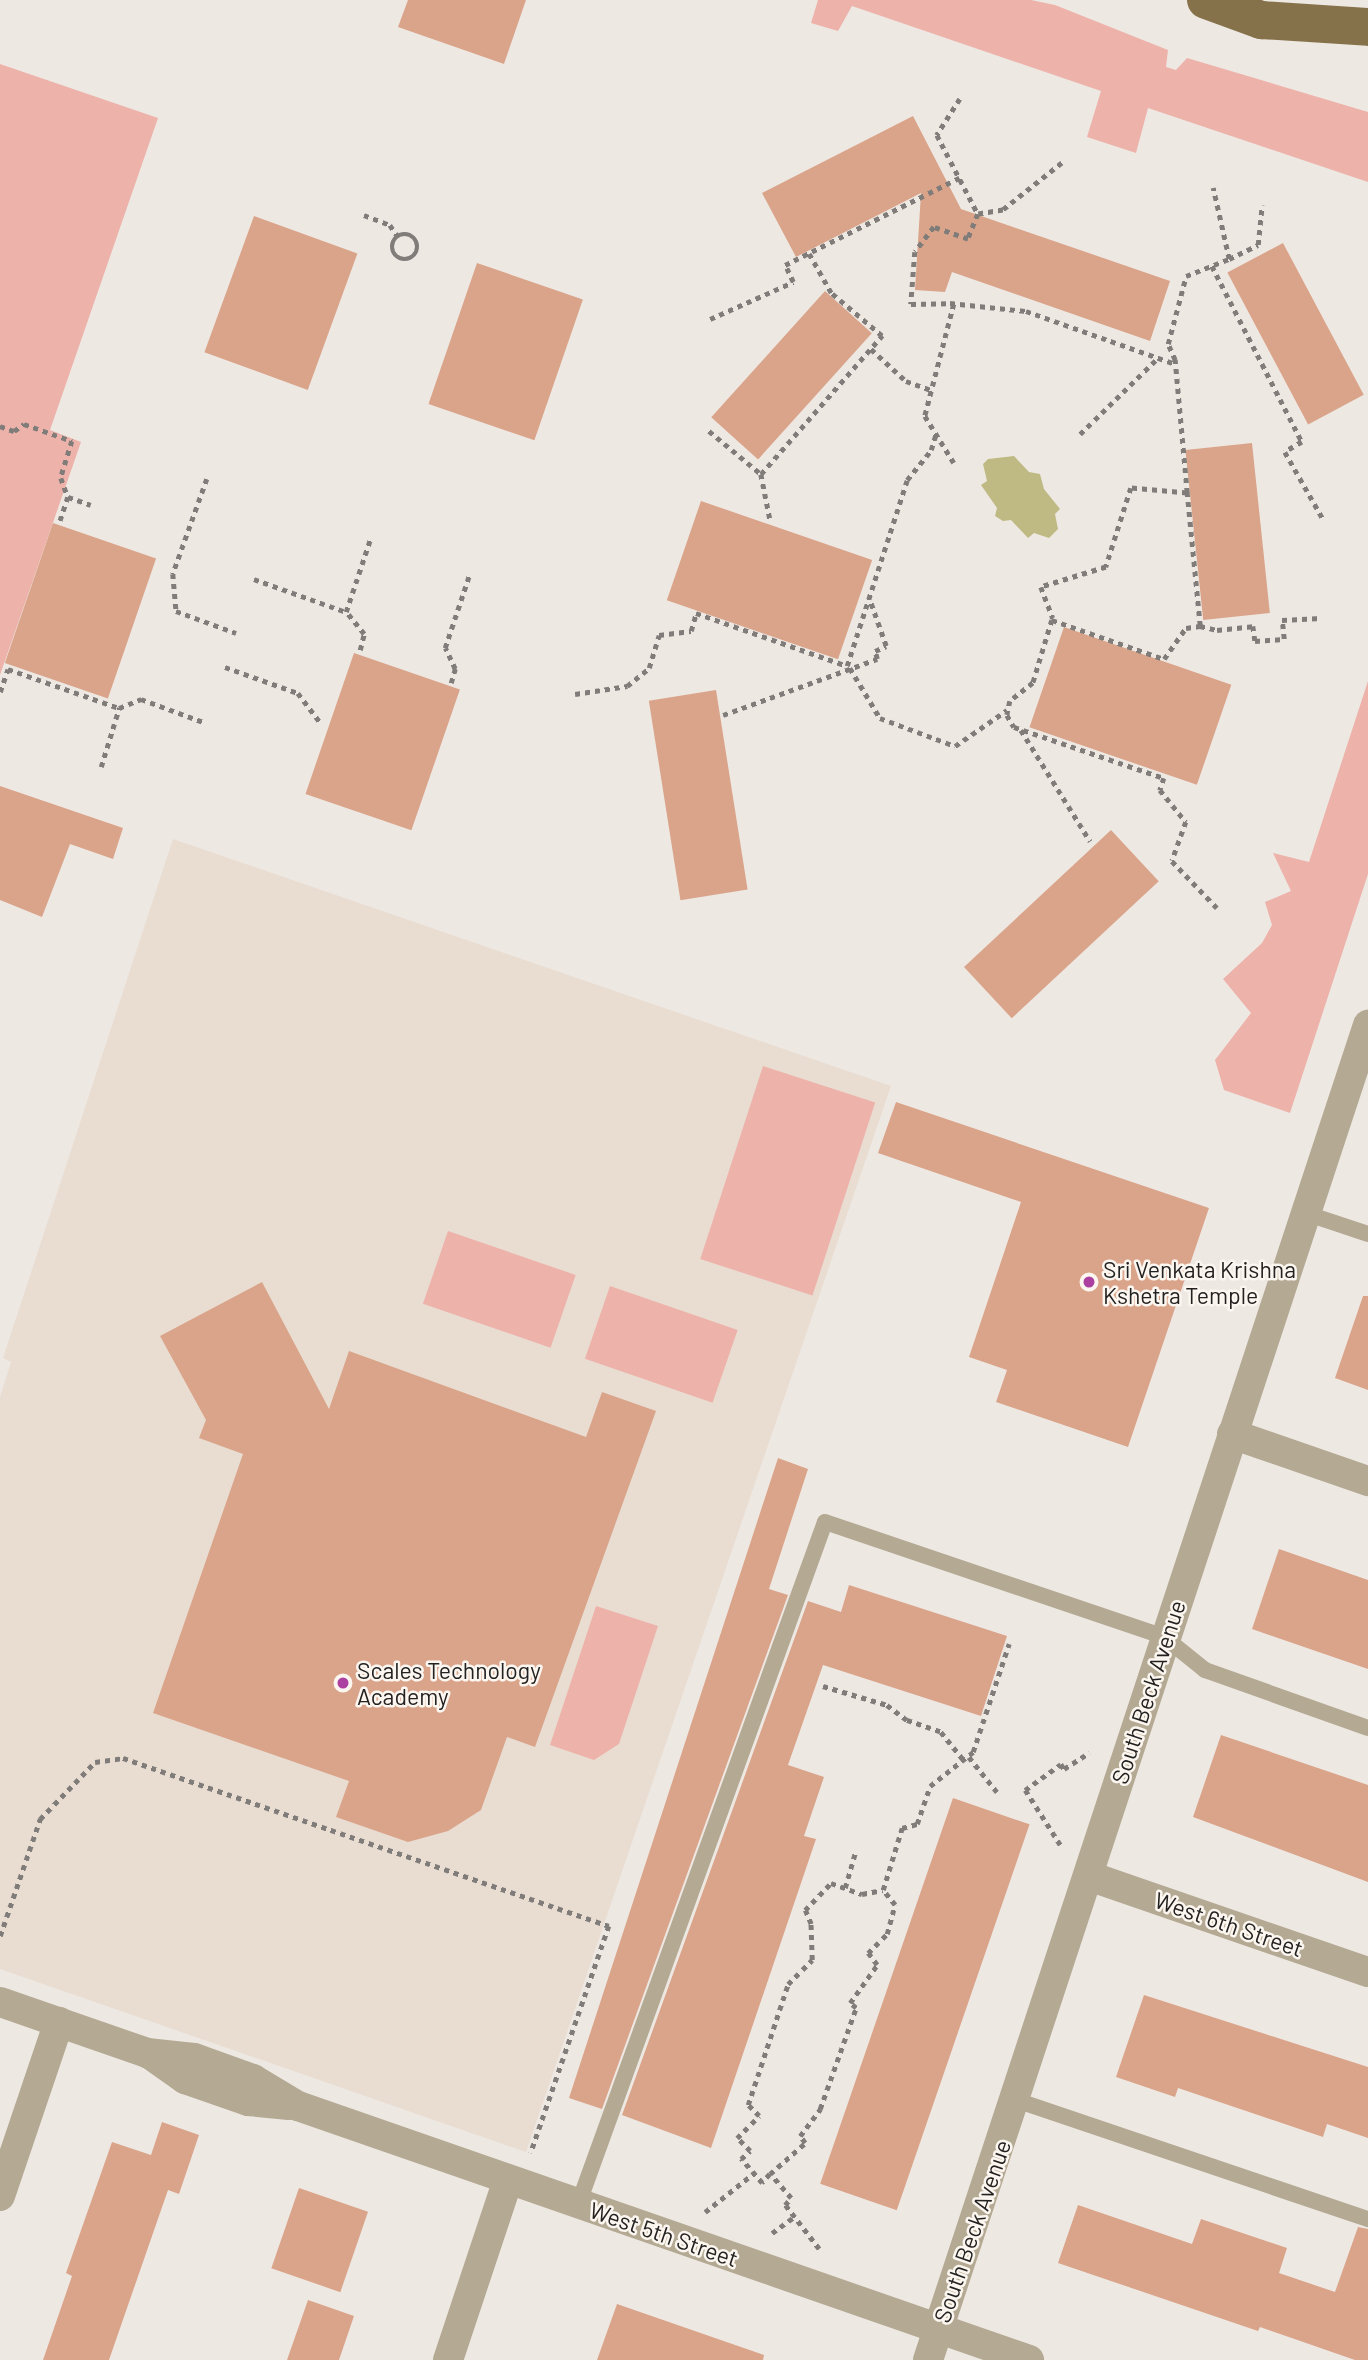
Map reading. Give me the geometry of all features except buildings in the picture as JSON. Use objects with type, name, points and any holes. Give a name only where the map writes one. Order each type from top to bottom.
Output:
[{"type":"main road","points":[[1206,0],[1261,20],[1365,26]]},
{"type":"main road","points":[[1333,0],[1365,26]]},
{"type":"street","name":"South Beck Avenue","points":[[928,2360],[1016,2100],[1164,1637],[1308,1214],[1368,1025]]},
{"type":"street","points":[[1232,1434],[1368,1481]]},
{"type":"street","name":"West 6th Street","points":[[1089,1876],[1368,1972]]},
{"type":"street","name":"West 5th Street","points":[[0,2002],[147,2053],[185,2079],[236,2097],[298,2106],[1030,2360]]},
{"type":"street","points":[[0,2196],[59,2022]]},
{"type":"street","points":[[448,2360],[508,2180]]},
{"type":"lane","points":[[1308,1214],[1368,1234]]},
{"type":"lane","points":[[578,2205],[825,1522],[1164,1637],[1205,1670],[1368,1728]]},
{"type":"lane","points":[[1016,2100],[1368,2219]]},
{"type":"path","points":[[960,99],[937,135],[978,214],[968,239],[934,227],[915,252],[911,304],[954,304],[1026,311],[1176,364]]},
{"type":"path","points":[[978,214],[1003,209],[1062,163]]},
{"type":"path","points":[[710,319],[793,282],[785,265],[959,178]]},
{"type":"path","points":[[1213,188],[1229,259]]},
{"type":"path","points":[[1200,626],[1176,364],[1167,344],[1186,276],[1258,245],[1262,205]]},
{"type":"path","points":[[364,215],[390,225],[398,237]]},
{"type":"path","points":[[409,235],[415,240],[418,248],[412,258],[403,260],[393,253],[398,237],[409,235]]},
{"type":"path","points":[[761,474],[882,336],[831,293],[809,254]]},
{"type":"path","points":[[1212,266],[1302,442],[1285,452],[1323,519]]},
{"type":"path","points":[[954,304],[925,416],[954,463]]},
{"type":"path","points":[[871,349],[906,381],[931,390]]},
{"type":"path","points":[[1080,434],[1158,358]]},
{"type":"path","points":[[0,426],[13,431],[24,424],[72,441],[61,478],[68,497],[59,524]]},
{"type":"path","points":[[709,431],[761,474],[770,519]]},
{"type":"path","points":[[848,667],[907,480],[931,450],[936,434]]},
{"type":"path","points":[[206,479],[173,573],[176,611],[236,633]]},
{"type":"path","points":[[1187,493],[1131,488],[1106,567],[1041,587],[1052,620],[1033,683],[1010,701],[1008,710],[1014,727],[1020,730],[1164,778],[1160,790],[1185,822],[1172,861],[1217,908]]},
{"type":"path","points":[[68,497],[91,505]]},
{"type":"path","points":[[346,612],[371,537]]},
{"type":"path","points":[[451,683],[455,669],[445,648],[470,573]]},
{"type":"path","points":[[254,579],[346,612],[364,634],[360,649]]},
{"type":"path","points":[[723,715],[848,667],[877,659],[875,651],[886,646],[869,598]]},
{"type":"path","points":[[575,694],[626,686],[649,667],[659,635],[691,631],[696,613],[848,667],[880,718],[954,746],[1008,710]]},
{"type":"path","points":[[1052,620],[1164,659],[1186,628],[1200,626],[1217,630],[1253,626],[1255,641],[1284,639],[1282,620],[1321,618]]},
{"type":"path","points":[[225,667],[298,693],[321,724]]},
{"type":"path","points":[[0,692],[8,669],[119,708],[141,699],[206,723]]},
{"type":"path","points":[[101,767],[119,708]]},
{"type":"path","points":[[1020,730],[1090,841]]},
{"type":"path","points":[[883,1889],[902,1828],[917,1824],[930,1786],[966,1759],[1009,1644]]},
{"type":"path","points":[[823,1686],[887,1705],[907,1720],[941,1732],[998,1792]]},
{"type":"path","points":[[1061,1847],[1025,1790],[1060,1764],[1064,1769],[1089,1753]]},
{"type":"path","points":[[0,1936],[40,1819],[95,1762],[123,1758],[609,1926],[531,2154]]},
{"type":"path","points":[[845,1888],[855,1852]]},
{"type":"path","points":[[831,1883],[862,1894],[883,1889],[895,1905],[889,1924],[868,1954],[877,1965],[850,2003],[856,2008],[820,2109],[800,2136],[805,2143],[762,2183],[741,2159],[750,2151],[737,2138],[759,2116],[748,2105],[788,1984],[811,1960],[811,1924],[805,1910],[831,1883]]},
{"type":"path","points":[[703,2214],[754,2173]]},
{"type":"path","points":[[770,2174],[791,2198],[785,2205],[826,2258]]},
{"type":"path","points":[[767,2237],[794,2217]]},
{"type":"shaded area","points":[[818,0],[1031,0],[1055,5],[1168,50],[1166,67],[1176,70],[1187,58],[1368,112],[1368,182],[1148,108],[1136,153],[1087,137],[1101,91],[852,6],[838,31],[811,23]]},
{"type":"shaded area","points":[[0,64],[158,118],[50,430],[81,442],[0,675]]},
{"type":"shaded area","points":[[1014,456],[1029,472],[1040,474],[1044,489],[1060,509],[1055,514],[1058,529],[1049,538],[1034,533],[1028,538],[1011,520],[1003,521],[995,516],[997,508],[981,485],[987,481],[983,464],[988,459]]},
{"type":"shaded area","points":[[1368,681],[1368,874],[1290,1113],[1224,1090],[1215,1060],[1251,1013],[1223,979],[1262,943],[1272,925],[1265,902],[1291,891],[1273,853],[1309,862]]},
{"type":"shaded area","name":"Scales Technology Academy","points":[[173,839],[891,1086],[526,2152],[0,1969],[0,1397],[11,1362],[3,1358]]},
{"type":"shaded area","points":[[763,1066],[875,1102],[812,1296],[700,1259]]},
{"type":"shaded area","points":[[448,1231],[576,1275],[551,1348],[423,1304]]},
{"type":"shaded area","points":[[610,1286],[738,1330],[713,1403],[585,1359]]},
{"type":"shaded area","points":[[596,1606],[658,1626],[619,1744],[594,1760],[550,1745]]},
{"type":"place","name":"Sri Venkata Krishna Kshetra Temple","points":[[1089,1282]]},
{"type":"place","name":"Scales Technology Academy","points":[[343,1683]]}]
